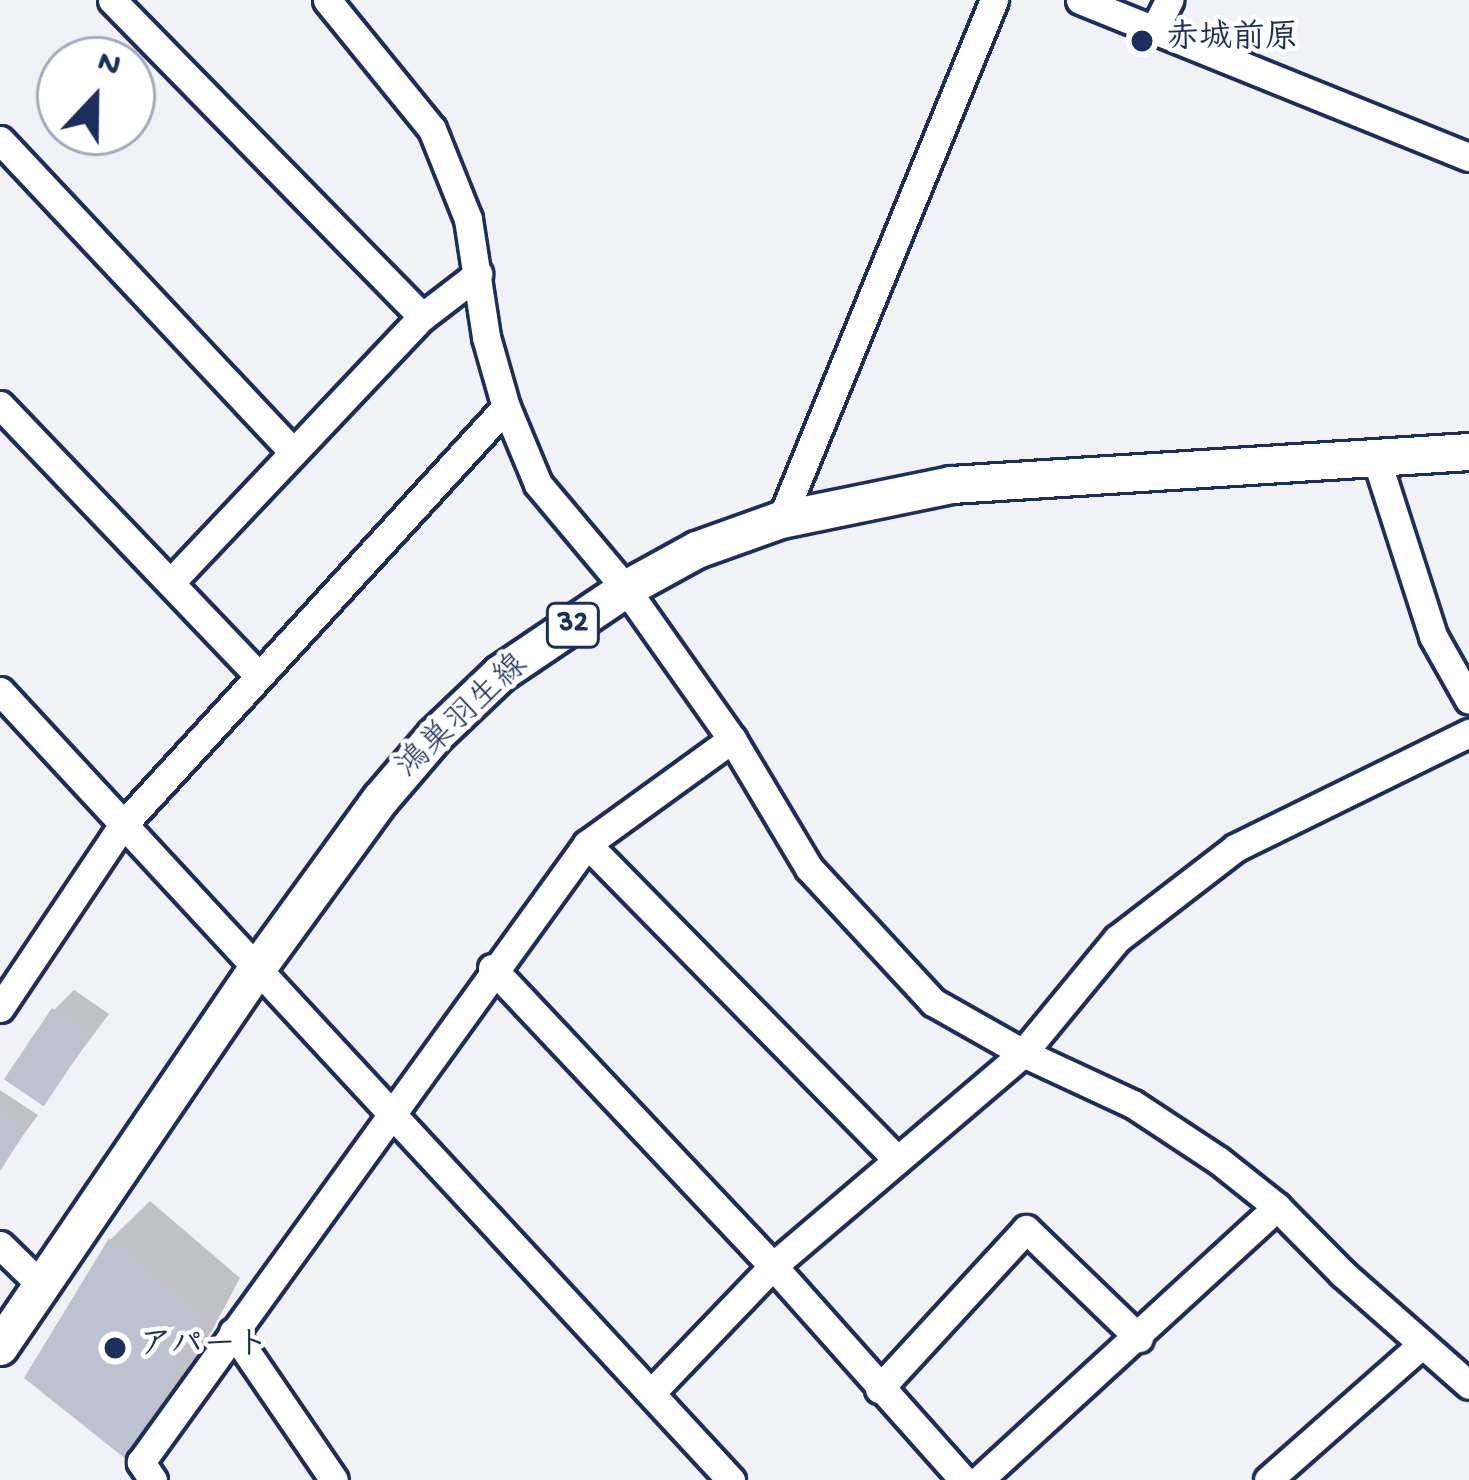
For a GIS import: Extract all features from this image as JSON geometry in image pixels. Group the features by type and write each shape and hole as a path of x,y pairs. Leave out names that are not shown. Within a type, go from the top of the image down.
{"main road":[{"name":"鴻巣羽生線","path":"0,1347 258,968 370,813 435,736 500,674 626,589 698,550 782,520 952,485 1469,452"}],"street":[{"path":"112,0 422,317"},
{"path":"327,0 432,129 468,219 485,338 538,484 626,589 732,740 824,885 933,1001 1023,1053 1133,1104 1277,1208 1469,1385"},
{"path":"782,520 994,0"},
{"path":"1080,0 1469,157"},
{"path":"1154,30 1169,0"},
{"path":"0,140 291,450"},
{"path":"172,581 291,450 422,317 478,274"},
{"path":"0,405 259,676"},
{"path":"4,991 122,826 506,406"},
{"path":"1376,458 1433,636 1469,700"},
{"path":"0,692 731,1480"},
{"path":"651,1393 773,1266 1023,1053 1117,939 1234,848 1469,734"},
{"path":"153,1480 141,1462 492,968 586,844 732,740"},
{"path":"586,844 897,1160"},
{"path":"492,968 773,1266 964,1480"},
{"path":"979,1480 1277,1208"},
{"path":"879,1389 1026,1228 1139,1338"},
{"path":"0,1245 42,1286"},
{"path":"233,1332 334,1480"},
{"path":"1268,1480 1422,1344"}],"building":[{"path":"52,1008 92,1035 44,1106 4,1079"},
{"path":"0,1111 27,1129 0,1171"},
{"name":"アパート","path":"109,1238 204,1318 127,1460 24,1378"}],"place":[{"name":"赤城前原","path":"1142,41"},
{"name":"アパート","path":"115,1348"}]}
